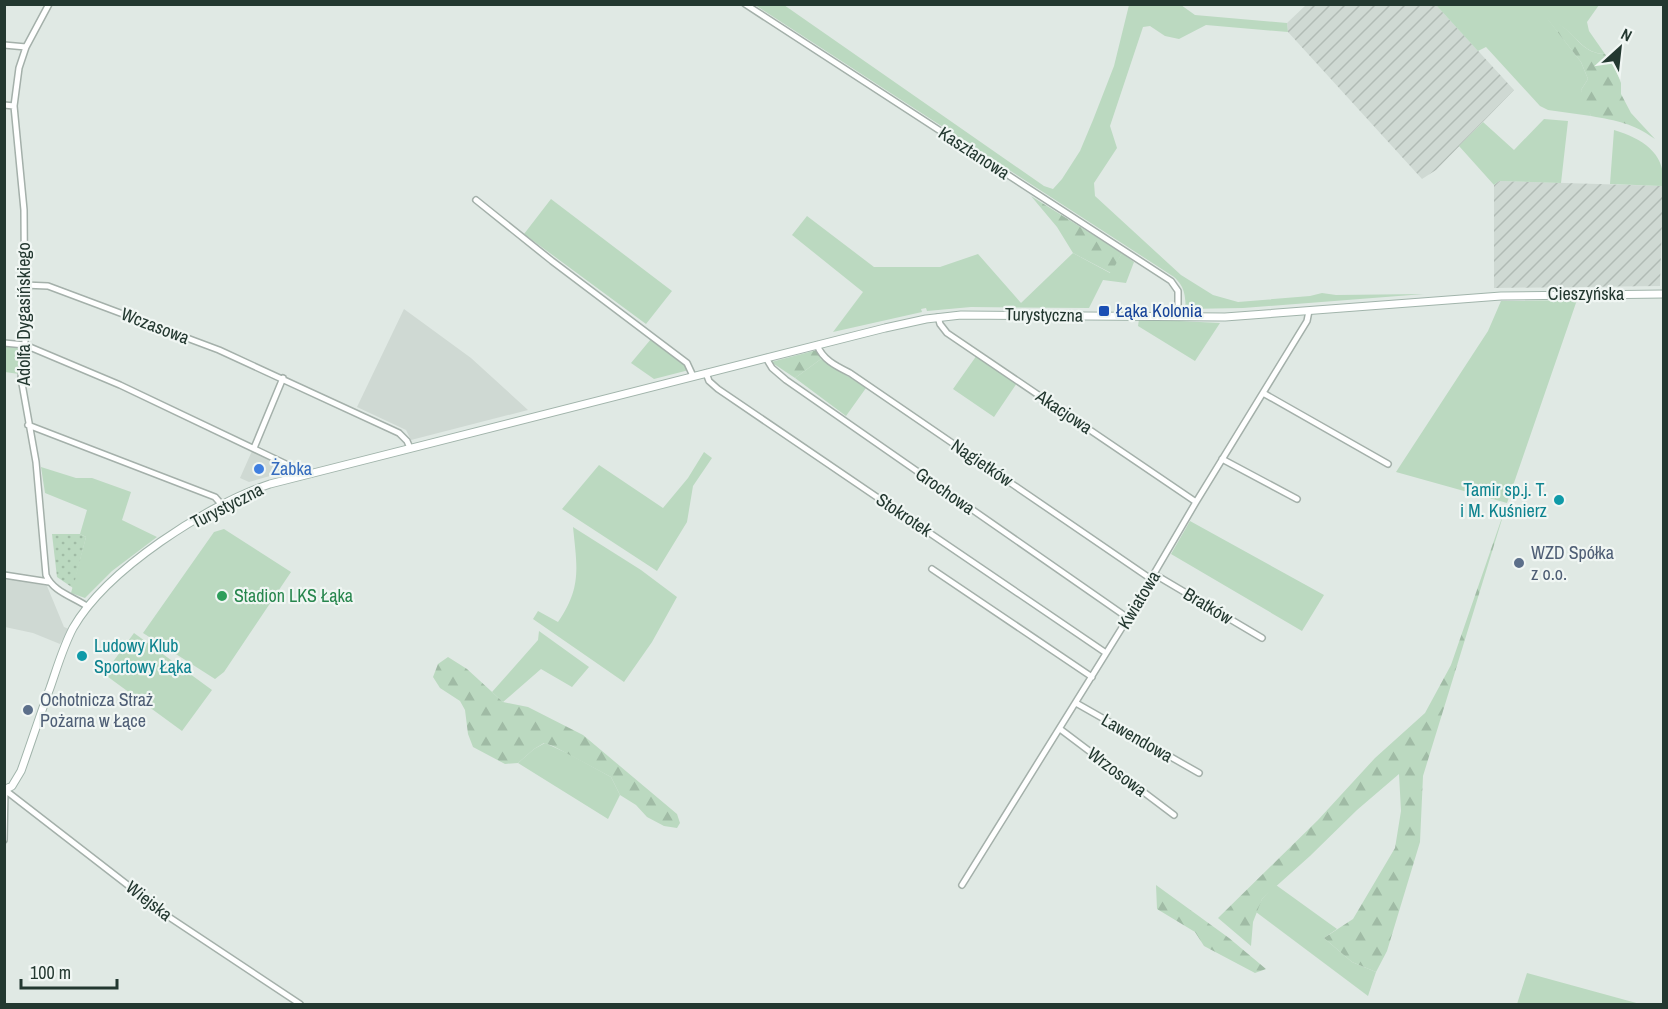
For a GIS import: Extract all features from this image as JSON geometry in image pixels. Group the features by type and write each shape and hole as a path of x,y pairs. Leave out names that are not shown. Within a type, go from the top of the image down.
{"main road":[{"name":"Cieszyńska","path":"1509,295 1664,294"},
{"name":"Turystyczna","path":"5,790 12,786 21,771 62,652 72,630 88,607 120,575 152,549 222,505 260,488 891,326 938,317 985,314 1237,316 1509,295"}],"street":[{"name":"Adolfa Dygasińskiego","path":"49,4 26,47 19,68 14,106 24,210 25,345 21,378 36,462 46,575 49,582"},
{"name":"Kasztanowa","path":"745,4 1172,281 1178,291 1178,316"},
{"path":"4,45 26,47"},
{"path":"4,105 14,106"},
{"path":"476,200 552,261 687,363 693,376"},
{"name":"Wczasowa","path":"24,285 48,286 219,350 399,433 406,439 410,448"},
{"name":"Kwiatowa","path":"962,885 1092,677 1222,459 1308,321 1309,311"},
{"name":"Akacjowa","path":"938,317 945,331 1196,502"},
{"path":"4,343 25,345 120,385 290,466 296,477"},
{"name":"Nagietków","path":"817,345 822,355 828,360 1153,577"},
{"name":"Grochowa","path":"766,358 774,370 798,388 1128,618"},
{"name":"Stokrotek","path":"706,373 709,381 718,389 1106,653"},
{"path":"254,448 283,378"},
{"path":"1263,393 1388,464"},
{"path":"28,425 215,497 222,505"},
{"path":"1222,459 1297,499"},
{"path":"932,569 1092,677"},
{"path":"4,575 49,582 88,607"},
{"name":"Bratków","path":"1153,577 1262,638"},
{"name":"Lawendowa","path":"1076,703 1198,773"},
{"name":"Wrzosowa","path":"1060,729 1174,815"},
{"path":"4,840 5,790"},
{"name":"Wiejska","path":"5,790 169,917 300,1005"}],"shaded area":[{"path":"1306,5 1436,5 1514,90 1436,170 1422,179 1288,32 1287,23"},
{"path":"1499,181 1663,186 1660,286 1494,288 1494,185"},
{"path":"404,309 471,358 528,410 411,440 406,430 357,407"},
{"path":"252,451 291,470 249,482 240,478"},
{"path":"5,578 47,586 64,627 69,629 60,644 33,633 5,627"}],"green space":[{"path":"755,5 784,5 1044,186 1053,189 1080,151 1093,120 1114,66 1129,5 1181,5 1195,15 1287,23 1288,32 1206,25 1179,39 1165,36 1150,26 1143,27 1110,126 1117,148 1094,183 1095,196 1181,275 1213,295 1238,302 1322,293 1336,295 1424,294 1243,308 1186,309 1184,292 1174,277"},
{"path":"1436,5 1599,5 1587,22 1589,31 1605,54 1587,49 1564,28 1547,18 1581,62 1588,79 1581,90 1591,116 1548,110 1540,106 1486,47 1478,51"},
{"path":"1545,16 1562,26 1586,48 1605,54 1615,68 1621,83 1621,94 1631,113 1655,139 1624,123 1591,116 1581,90 1588,79 1581,62"},
{"path":"1544,119 1568,121 1561,183 1499,181 1494,185 1459,146 1483,122 1514,150"},
{"path":"1614,130 1636,139 1652,151 1662,168 1663,192 1662,186 1610,184"},
{"path":"1031,196 1122,253 1111,273 1073,253 1057,227"},
{"path":"551,199 672,291 646,324 524,234"},
{"path":"807,216 874,267 940,267 978,254 1021,303 1073,253 1110,273 1122,253 1134,262 1126,283 1103,280 1089,308 971,307 927,311 926,308 921,309 922,312 833,332 863,292 792,235"},
{"path":"1577,300 1507,503 1396,472 1488,331 1501,301"},
{"path":"1139,319 1220,323 1195,361 1138,326"},
{"path":"651,339 686,365 689,370 654,379 631,363"},
{"path":"4,344 20,348 19,374 5,372"},
{"path":"817,350 821,359 795,378 771,362"},
{"path":"977,355 1017,383 994,417 953,389"},
{"path":"821,359 866,388 846,416 795,378"},
{"path":"704,452 712,458 693,486 687,522 657,571 562,509 599,465 663,508 688,478"},
{"path":"41,467 76,478 92,478 131,492 122,520 157,537 112,571 85,598 71,593 86,537 80,534 87,510 45,493"},
{"path":"1507,503 1423,776 1420,842 1387,951 1376,972 1352,962 1324,938 1353,919 1395,848 1401,811 1399,774 1262,899 1253,922 1251,946 1218,918 1318,820 1375,758 1425,713 1451,665"},
{"path":"1190,521 1324,595 1302,631 1171,554"},
{"path":"573,527 641,570 677,597 652,642 624,682 533,619 538,611 558,622 566,610 576,576"},
{"name":"Stadion LKS Łąka","path":"224,529 291,572 224,672 215,679 143,633 214,532"},
{"path":"52,534 80,534 86,537 73,588 57,577"},
{"path":"539,631 589,667 572,687 541,669 503,702 492,692 538,640"},
{"path":"134,633 212,690 182,731 104,674"},
{"path":"448,657 467,669 503,702 528,707 583,735 677,814 680,823 677,828 664,826 647,817 636,805 620,795 611,777 553,746 544,743 518,763 505,764 473,747 468,734 465,710 460,701 440,688 433,677 438,664"},
{"path":"545,743 611,777 620,795 608,819 518,763"},
{"path":"1156,885 1229,938 1266,969 1255,973 1204,946 1195,932 1157,909"},
{"path":"1276,885 1337,929 1324,938 1352,962 1376,972 1368,996 1256,912 1262,899"},
{"path":"1527,973 1640,1004 1517,1004"}],"place":[{"name":"Łąka Kolonia","path":"1104,311"},
{"name":"Żabka","path":"259,469"},
{"name":"Tamir sp.j. T. i M. Kuśnierz","path":"1559,500"},
{"name":"WZD Spółka z o.o.","path":"1519,563"},
{"name":"Stadion LKS Łąka","path":"222,596"},
{"name":"Ludowy Klub Sportowy Łąka","path":"82,656"},
{"name":"Ochotnicza Straż Pożarna w Łące","path":"28,710"}]}
